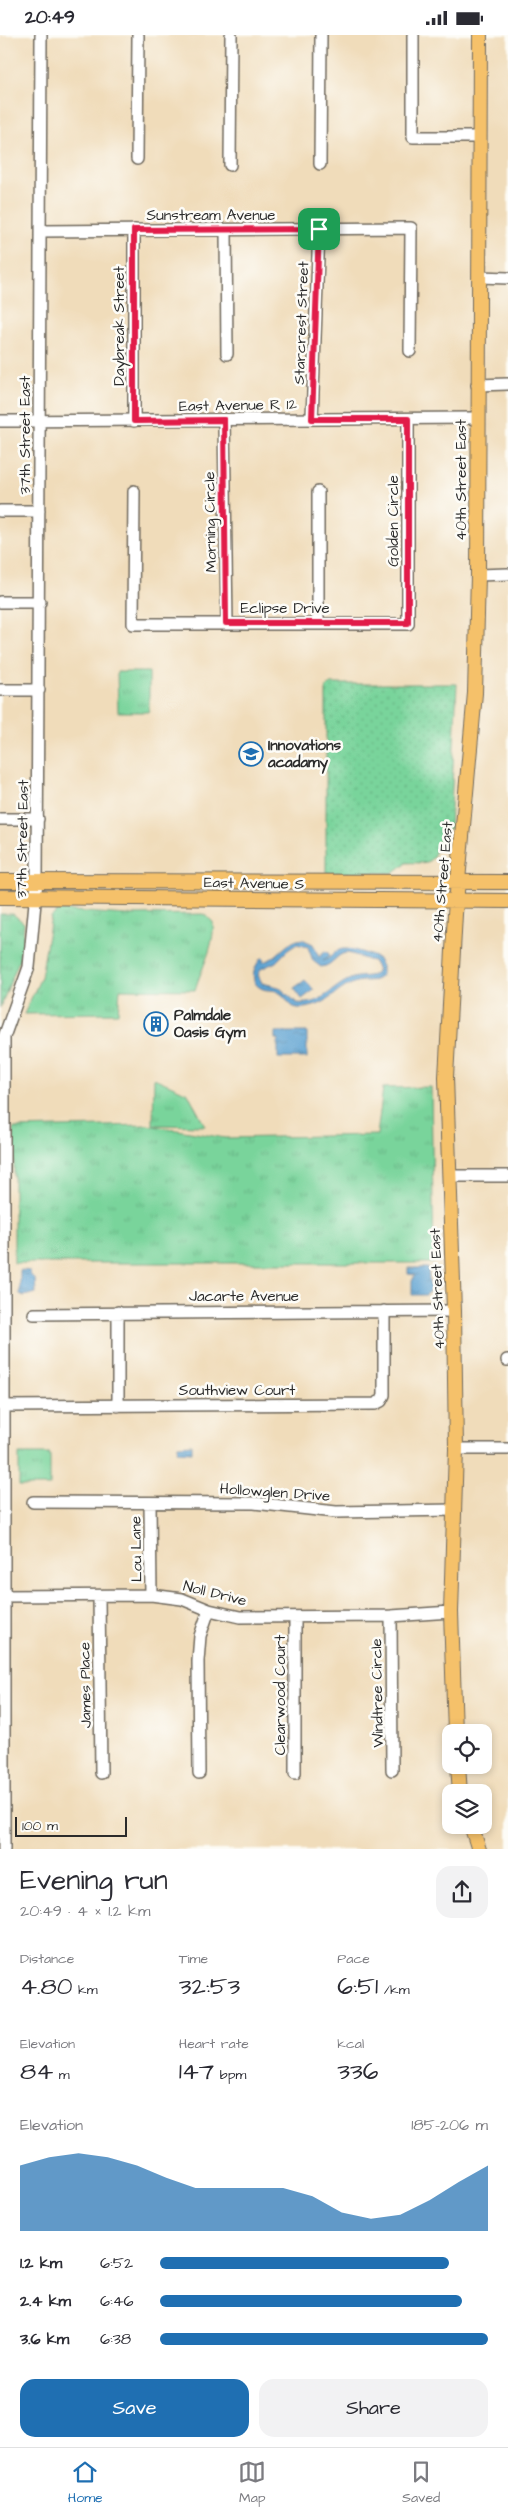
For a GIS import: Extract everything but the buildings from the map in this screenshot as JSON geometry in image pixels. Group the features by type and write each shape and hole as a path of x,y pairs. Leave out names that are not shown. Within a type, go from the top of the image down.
{"main road":[{"name":"40th Street East","path":"455,1724 451,1612 456,1449 447,1049 457,901 475,693 478,575 477,385 480,35"},
{"name":"East Avenue S","path":"0,881 508,882"},
{"name":"East Avenue S","path":"0,897 508,901"},
{"path":"466,1834 469,1849"},
{"path":"474,1834 479,1849"}],"street":[{"name":"37th Street East","path":"4,1849 1,1544 2,1037 30,967 38,881 42,35"},
{"path":"137,159 138,35"},
{"path":"230,165 231,35"},
{"path":"320,164 321,35"},
{"path":"413,35 413,137 479,137"},
{"name":"Sunstream Avenue","path":"41,231 411,228 410,351"},
{"name":"Starcrest Street","path":"312,419 319,229"},
{"name":"Daybreak Street","path":"134,230 134,421"},
{"path":"226,230 227,354"},
{"path":"479,277 508,277"},
{"path":"477,385 508,384"},
{"name":"Golden Circle","path":"408,419 408,623"},
{"name":"East Avenue R 12","path":"0,421 477,419"},
{"name":"Morning Circle","path":"224,420 226,623"},
{"name":"Eclipse Drive","path":"134,491 133,624 408,623"},
{"path":"318,492 318,623"},
{"path":"0,511 39,511"},
{"path":"478,575 508,574"},
{"path":"0,602 40,602"},
{"path":"0,691 39,690"},
{"path":"0,819 38,819"},
{"path":"449,1177 508,1176"},
{"name":"Southview Court","path":"2,1406 375,1404 381,1401 384,1395 384,1311"},
{"name":"Jacarte Avenue","path":"34,1314 454,1311"},
{"path":"118,1312 118,1406"},
{"path":"456,1449 508,1449"},
{"name":"Hollowglen Drive","path":"33,1502 254,1503 336,1512 455,1510"},
{"name":"Lou Lane","path":"150,1503 151,1595"},
{"name":"James Place","path":"99,1595 101,1773"},
{"name":"Noll Drive","path":"3,1596 151,1595 182,1599 209,1610 240,1617 391,1616 451,1612"},
{"path":"199,1773 198,1661 200,1636 209,1610"},
{"name":"Windtree Circle","path":"391,1616 392,1770"},
{"name":"Clearwood Court","path":"295,1617 295,1773"}],"green space":[{"path":"117,672 149,672 149,712 118,712"},
{"path":"330,684 457,684 450,828 444,832 430,860 424,863 406,863 393,873 326,873 326,688"},
{"path":"59,910 126,915 204,914 213,922 212,940 195,990 120,989 118,1013 24,1014 41,977 51,917"},
{"path":"0,914 13,914 24,923 22,953 0,1008"},
{"path":"154,1078 188,1093 205,1126 153,1125"},
{"path":"431,1087 434,1263 14,1263 14,1128 148,1125 225,1138 377,1135 383,1088"},
{"path":"19,1454 50,1454 50,1486 19,1486"}],"water":[{"path":"302,939 313,944 319,957 326,951 330,955 323,961 343,949 377,958 382,966 382,974 374,980 351,984 317,1005 302,1008 293,1007 278,992 265,990 258,986 255,983 253,974 262,957 264,959 262,962 268,961 296,940","holes":["297,944 308,947 313,961 321,967 329,965 340,955 346,953 373,961 378,970 373,975 356,977 345,981 320,999 306,1003 297,1003 279,987 262,983 258,975 261,969 276,962"]},
{"path":"305,980 314,990 302,999 294,988"},
{"path":"275,1032 307,1032 307,1058 278,1058 278,1039 275,1039"},
{"path":"408,1268 428,1268 430,1290 426,1295 412,1295 412,1281 415,1275 408,1274"},
{"path":"20,1270 30,1271 31,1276 35,1279 36,1293 24,1296 20,1294"},
{"path":"192,1444 192,1452 177,1451 178,1445"}],"place":[{"name":"Innovations acadamy","path":"251,754"},
{"name":"Palmdale Oasis Gym","path":"156,1024"}],"route":[{"path":"319,229 312,419 408,419 408,623 226,623 224,420 134,421 134,230 319,229"}]}
